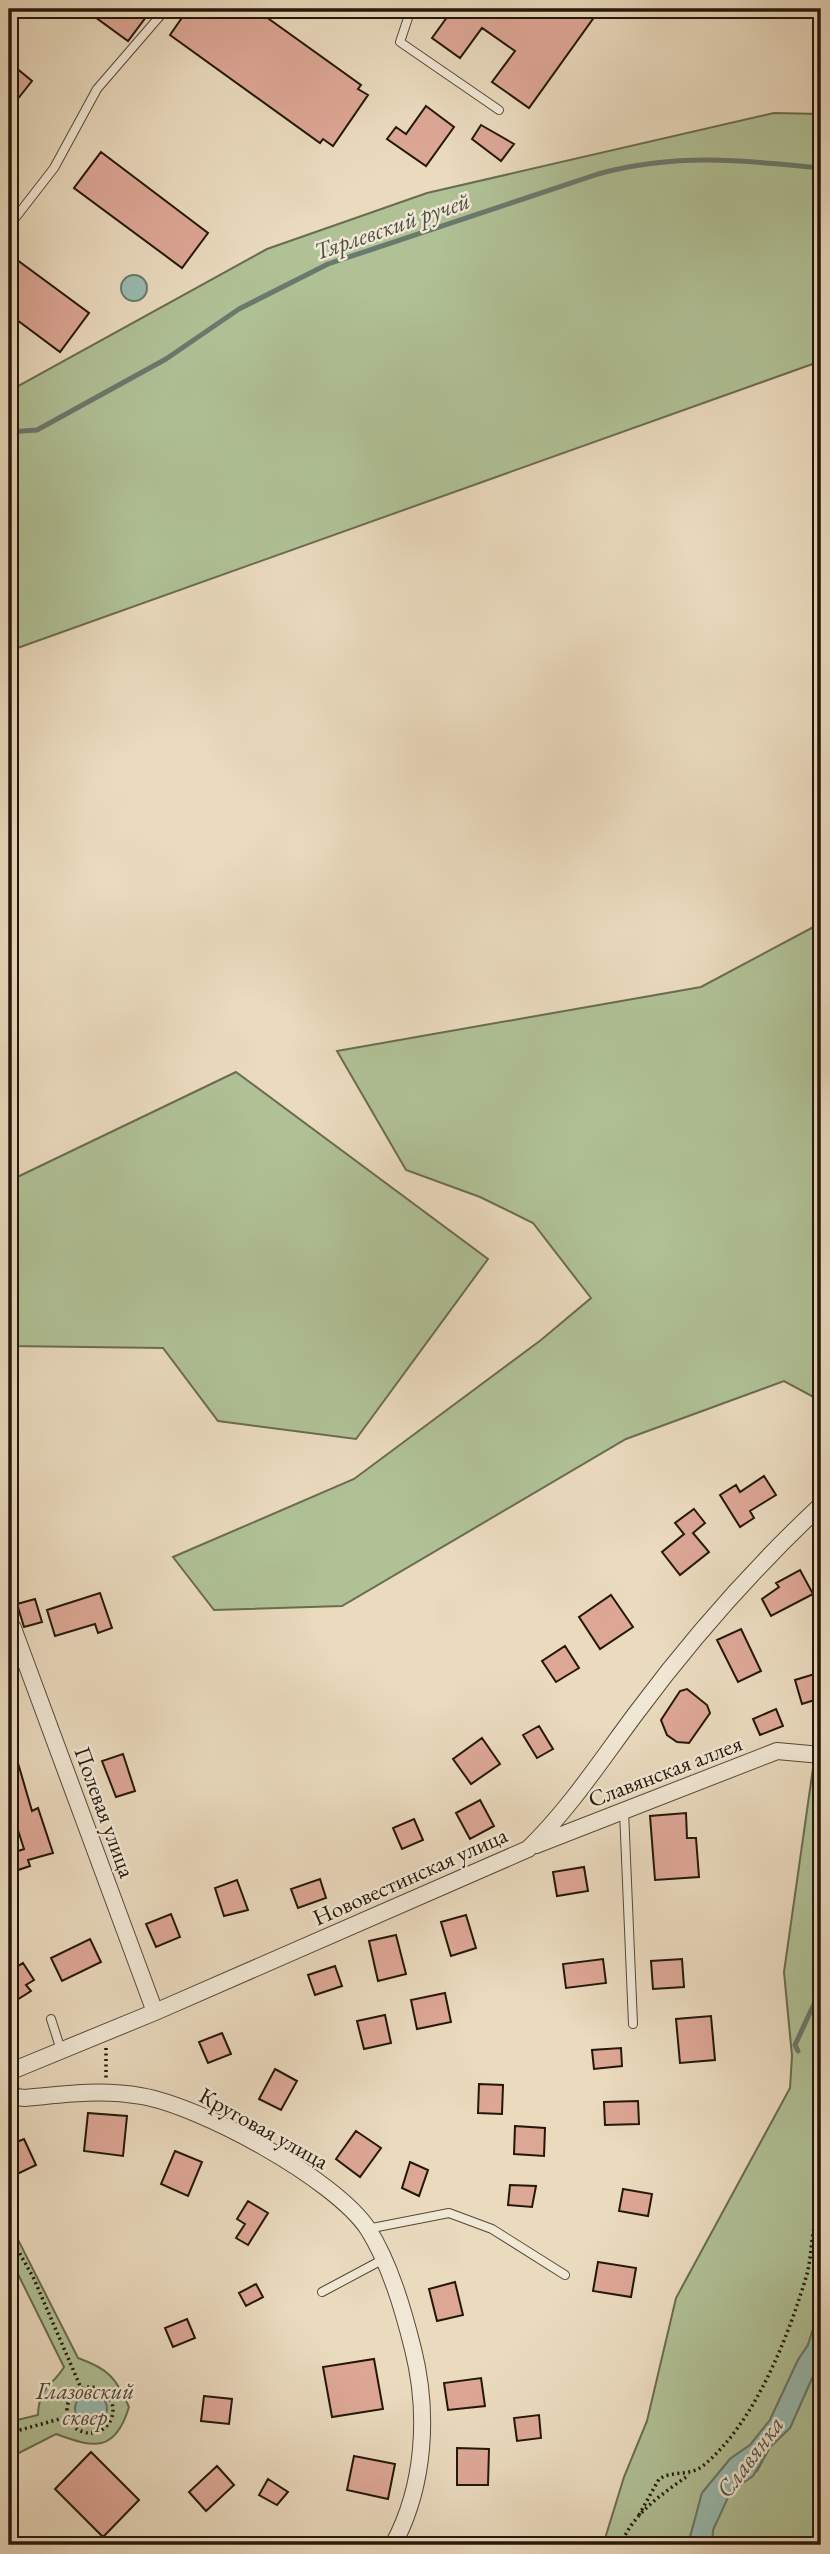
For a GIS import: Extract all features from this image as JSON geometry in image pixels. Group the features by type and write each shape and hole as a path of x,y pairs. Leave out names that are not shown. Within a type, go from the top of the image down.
{"street":[{"name":"Нововестинская улица","path":"9,2072 155,2012 528,1849 562,1815 638,1710 716,1614 821,1505"},
{"name":"Полевая улица","path":"13,1628 155,2012"},
{"name":"Славянская аллея","path":"528,1849 777,1751 821,1755"},
{"name":"Круговая улица","path":"11,2095 107,2092 144,2096 186,2109 228,2129 317,2182 368,2229 398,2297 420,2378 420,2464 408,2509 393,2545"}],"lane":[{"path":"9,226 54,168 97,89 166,9"},
{"path":"411,9 400,42 499,110"},
{"path":"624,1811 633,2024"},
{"path":"51,2020 61,2050"},
{"path":"368,2229 449,2213 492,2229 524,2246 565,2276"},
{"path":"322,2292 382,2260"}],"path":[{"path":"106,2031 107,2092"},
{"path":"621,2545 630,2525 639,2515 727,2443 754,2406 806,2277 811,2255 812,2230 821,2206"},
{"path":"9,2234 34,2279 81,2388"},
{"path":"81,2388 97,2388 106,2393 113,2406 112,2419 98,2433 78,2430 67,2417 69,2399 81,2388"},
{"path":"9,2433 67,2417"},
{"path":"639,2515 662,2477 693,2472"}],"green space":[{"path":"774,113 821,114 821,361 9,651 9,391 267,249 427,193"},
{"path":"821,923 821,1401 784,1381 626,1439 342,1606 214,1610 173,1557 354,1479 541,1340 591,1298 533,1223 480,1197 406,1170 337,1051 701,987"},
{"path":"236,1072 488,1259 356,1439 218,1421 163,1348 9,1346 9,1181"},
{"path":"813,1768 821,1769 821,2304 808,2345 798,2360 770,2420 750,2445 730,2459 702,2493 688,2545 603,2545 624,2477 647,2421 676,2298 790,2088 792,2056 784,1972"},
{"name":"Глазовский сквер","path":"9,2222 78,2358 97,2366 110,2376 129,2407 117,2433 102,2443 81,2442 56,2434 9,2458 9,2422 38,2415 44,2392 64,2367 9,2256"},
{"path":"821,2358 821,2545 712,2545 713,2530 728,2495 757,2471 770,2447 790,2428"}],"water":[{"path":"134,275 143,279 147,288 143,297 134,301 125,297 121,288 125,279"},
{"name":"Славянка","path":"821,2304 821,2358 790,2428 770,2447 753,2476 731,2491 713,2530 712,2545 688,2545 702,2493 730,2459 750,2445 770,2420 798,2360 808,2345"},
{"path":"91,2393 103,2397 107,2409 103,2421 91,2425 79,2421 75,2409 79,2397"}],"building":[{"path":"84,9 152,9 128,41"},
{"path":"188,9 255,9 361,85 358,89 368,95 333,146 323,139 320,143 170,35"},
{"path":"453,9 600,9 529,108 492,82 515,51 482,28 460,58 432,38"},
{"path":"9,62 32,81 9,110"},
{"path":"426,106 454,127 426,166 387,139 396,127 406,134"},
{"path":"481,125 514,144 501,161 472,139"},
{"path":"101,152 208,233 182,268 74,188"},
{"path":"9,254 89,313 60,352 9,314"},
{"path":"764,1476 776,1495 750,1511 754,1518 740,1527 720,1495 736,1485 740,1492"},
{"path":"694,1509 705,1523 693,1533 709,1552 680,1575 662,1552 684,1534 675,1523"},
{"path":"800,1570 813,1594 771,1616 762,1599 779,1587 776,1583"},
{"path":"100,1593 112,1628 98,1633 95,1624 55,1636 47,1610"},
{"path":"611,1595 633,1627 600,1649 579,1617"},
{"path":"35,1599 42,1622 24,1627 17,1604"},
{"path":"741,1629 761,1671 738,1682 717,1640"},
{"path":"565,1646 579,1668 556,1682 542,1661"},
{"path":"821,1672 821,1698 802,1704 795,1680"},
{"path":"687,1689 707,1705 710,1713 689,1743 677,1742 667,1735 661,1720 680,1691"},
{"path":"776,1709 783,1726 760,1735 753,1719"},
{"path":"539,1726 553,1749 537,1758 523,1735"},
{"path":"482,1738 500,1764 471,1784 453,1759"},
{"path":"13,1746 32,1811 38,1808 53,1853 28,1860 30,1866 9,1873 9,1854 24,1849 9,1802 9,1747"},
{"path":"123,1754 135,1791 116,1797 102,1761"},
{"path":"480,1800 494,1826 470,1839 456,1813"},
{"path":"686,1813 687,1838 696,1838 699,1877 655,1880 650,1816"},
{"path":"414,1819 423,1840 402,1849 393,1828"},
{"path":"584,1867 588,1891 557,1896 553,1872"},
{"path":"320,1879 326,1898 298,1908 291,1889"},
{"path":"237,1880 248,1910 224,1916 215,1888"},
{"path":"171,1914 180,1937 156,1947 146,1924"},
{"path":"466,1915 476,1948 451,1956 441,1922"},
{"path":"396,1935 406,1974 378,1981 369,1941"},
{"path":"90,1939 101,1962 62,1981 51,1958"},
{"path":"603,1959 606,1983 566,1988 563,1964"},
{"path":"682,1959 684,1987 653,1989 651,1961"},
{"path":"23,1963 34,1980 26,1985 31,1991 9,2005 9,1972"},
{"path":"335,1966 342,1986 315,1995 308,1975"},
{"path":"445,1993 451,2022 417,2029 411,2000"},
{"path":"385,2015 391,2043 364,2049 357,2021"},
{"path":"711,2016 715,2060 680,2063 676,2019"},
{"path":"222,2033 231,2054 208,2063 199,2042"},
{"path":"621,2048 622,2066 594,2069 592,2050"},
{"path":"275,2069 297,2081 281,2110 259,2099"},
{"path":"479,2084 503,2085 502,2114 478,2113"},
{"path":"638,2101 639,2124 605,2125 604,2102"},
{"path":"88,2113 127,2116 123,2156 84,2151"},
{"path":"515,2126 545,2128 544,2156 514,2154"},
{"path":"356,2131 381,2148 360,2177 336,2159"},
{"path":"24,2139 36,2165 9,2178 9,2145"},
{"path":"175,2151 202,2162 188,2196 161,2184"},
{"path":"410,2162 428,2170 419,2196 402,2188"},
{"path":"510,2185 536,2186 532,2207 508,2205"},
{"path":"623,2189 652,2194 648,2216 619,2211"},
{"path":"248,2201 268,2213 248,2245 236,2238 245,2224 237,2219"},
{"path":"598,2262 636,2268 631,2297 593,2291"},
{"path":"455,2282 463,2315 437,2321 429,2289"},
{"path":"256,2284 263,2297 246,2306 239,2293"},
{"path":"187,2319 195,2338 173,2347 165,2328"},
{"path":"374,2359 383,2409 332,2417 323,2367"},
{"path":"481,2378 485,2406 448,2410 444,2383"},
{"path":"204,2396 232,2399 229,2424 201,2421"},
{"path":"539,2415 541,2438 517,2441 514,2418"},
{"path":"457,2448 489,2449 488,2485 457,2485"},
{"path":"91,2452 139,2500 103,2537 55,2489"},
{"path":"354,2456 395,2464 388,2499 347,2490"},
{"path":"217,2466 234,2485 206,2511 189,2492"},
{"path":"268,2479 288,2492 277,2505 259,2495"}],"waterway":[{"name":"Тярлевский ручей","path":"9,432 37,430 166,359 239,309 328,264 598,174 654,163 709,160 821,168"},
{"path":"798,2051 795,2045 814,2004 821,2003"}]}
